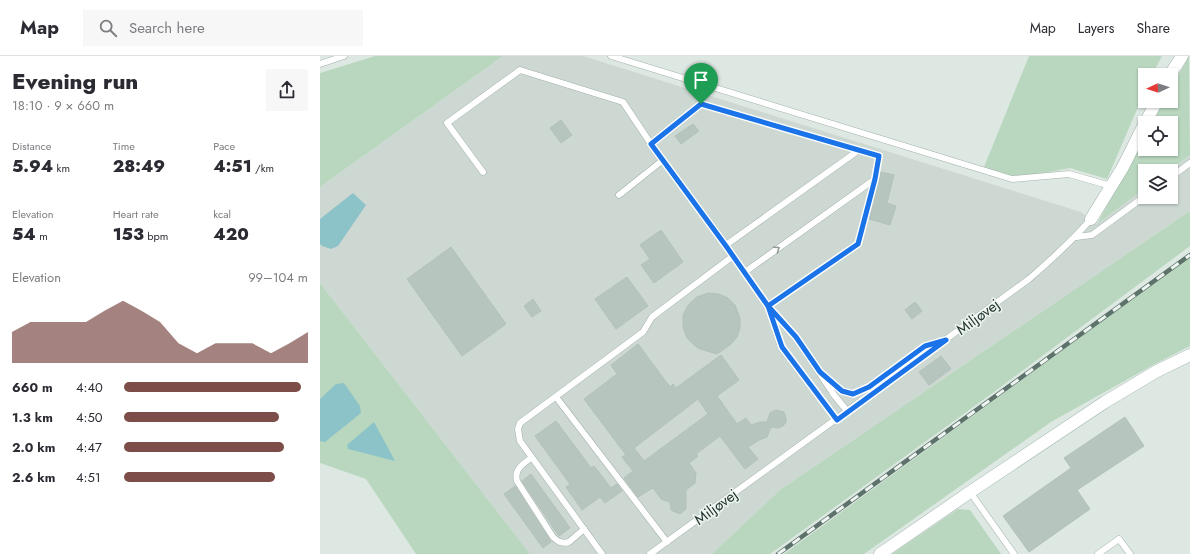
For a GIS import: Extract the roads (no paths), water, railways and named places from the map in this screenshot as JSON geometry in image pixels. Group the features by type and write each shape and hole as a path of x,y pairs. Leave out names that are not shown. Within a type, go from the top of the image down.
{"street":[{"path":"1174,68 1182,56"},
{"name":"Miljøvej","path":"1091,218 1111,186 1138,136"},
{"path":"880,554 1105,402 1157,371 1190,356"}],"lane":[{"path":"320,64 344,56"},
{"path":"611,56 1012,179 1068,174 1111,186"},
{"path":"483,172 447,123 520,70 623,102 651,144 745,272 768,306 796,337 834,395 848,412"},
{"path":"651,144 701,104 879,156 875,179 858,244 768,306"},
{"path":"726,246 859,150"},
{"path":"619,195 663,160"},
{"path":"1178,172 1190,163"},
{"path":"745,272 875,179"},
{"path":"1076,237 1092,235 1138,201"},
{"name":"Miljøvej","path":"650,554 837,420 1029,279 1076,237 1091,218"},
{"path":"602,554 520,441 518,429 520,422 643,332 652,317 733,256"},
{"path":"768,306 782,347 837,420"},
{"path":"820,372 842,391 853,394 869,387 925,346 946,340"},
{"path":"556,397 668,542"},
{"path":"531,458 518,469 516,475 517,481 553,537 562,544 569,542 584,529"},
{"path":"970,492 1014,554"},
{"path":"1098,554 1119,539 1130,554"}],"water":[{"path":"353,193 366,205 338,246 331,249 322,246 320,244 320,219"},
{"path":"344,383 360,406 361,413 325,442 320,441 320,399 336,384"},
{"path":"374,422 395,461 348,449 347,445"}],"railway":[{"path":"778,554 1190,255"}]}
